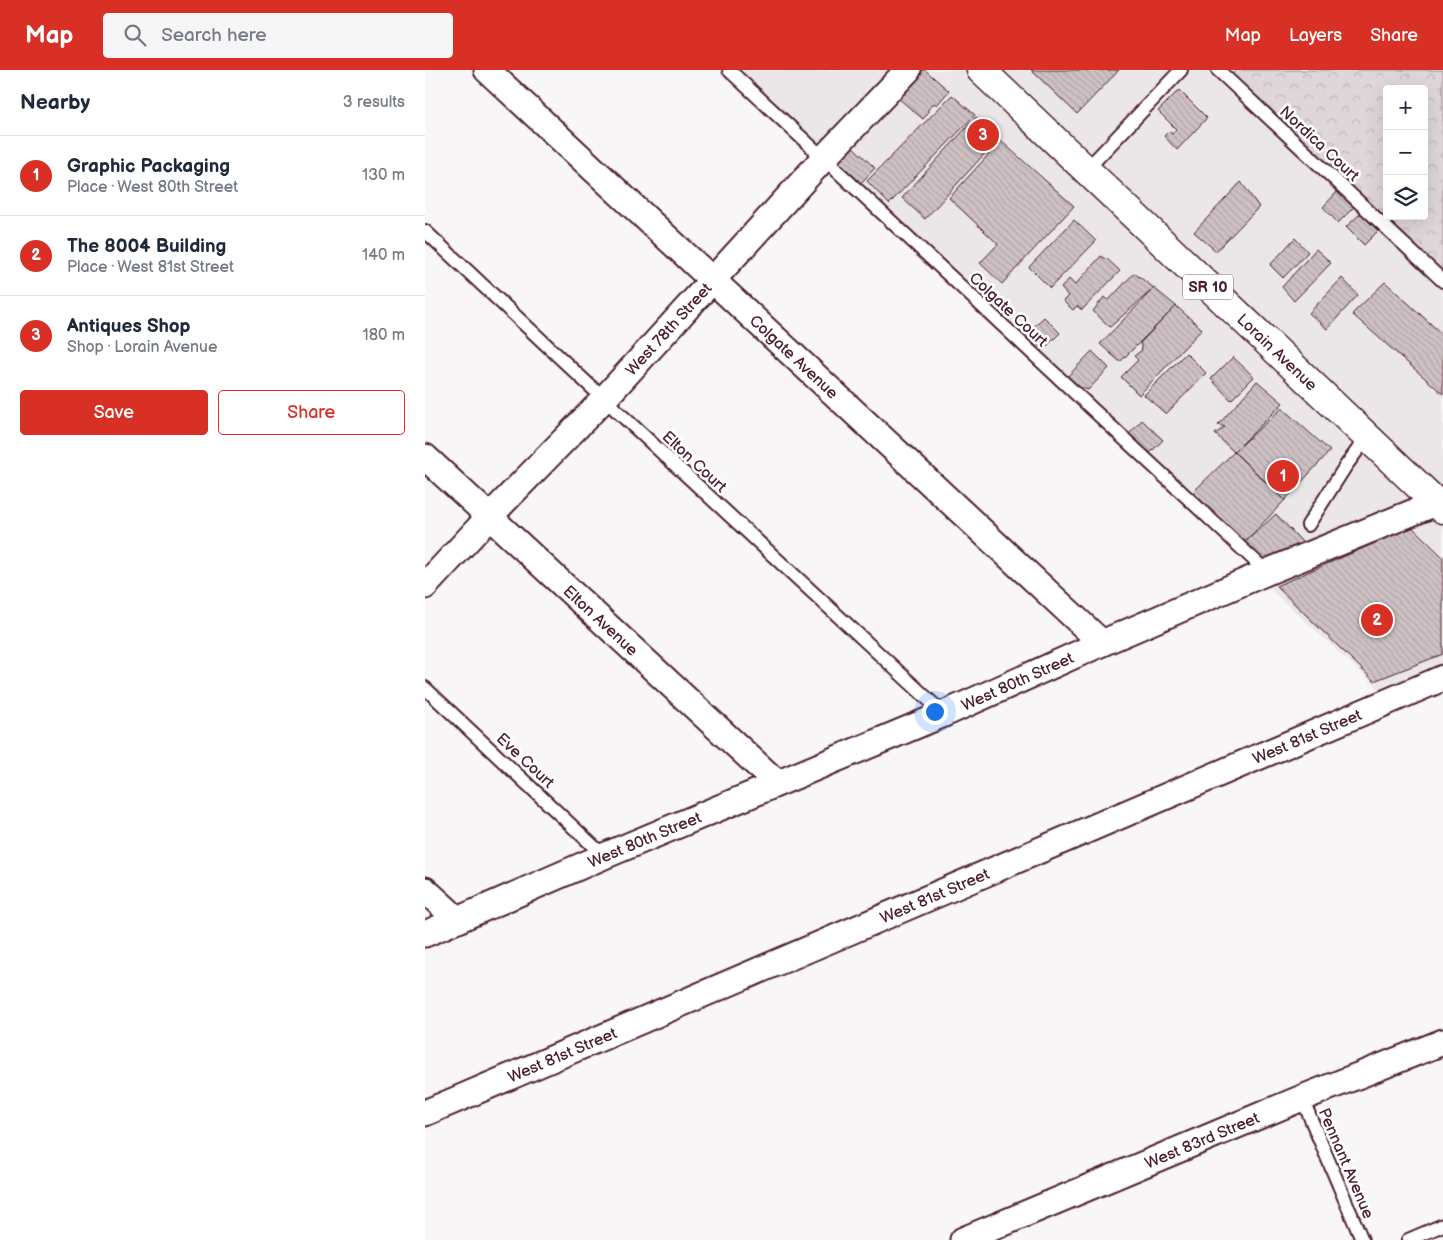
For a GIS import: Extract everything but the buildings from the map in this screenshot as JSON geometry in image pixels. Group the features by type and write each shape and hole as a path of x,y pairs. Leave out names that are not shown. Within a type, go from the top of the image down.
{"main road":[{"name":"Lorain Avenue","path":"981,70 1367,437 1441,504"}],"street":[{"name":"Colgate Avenue","path":"487,70 1102,643"},
{"name":"West 78th Street","path":"425,586 604,399 823,159 908,70"},
{"name":"Elton Avenue","path":"425,457 777,783"},
{"name":"West 80th Street","path":"425,934 777,783 944,714 1267,572 1441,504"},
{"name":"West 81st Street","path":"425,1113 1443,678"},
{"path":"425,890 458,920"},
{"name":"West 83rd Street","path":"963,1240 1302,1098 1443,1042"}],"lane":[{"name":"Colgate Court","path":"729,70 1267,572"},
{"path":"1085,170 1181,70"},
{"name":"Nordica Court","path":"1218,70 1443,281"},
{"name":"Elton Court","path":"425,231 944,714"},
{"path":"1308,525 1345,467 1367,437"},
{"name":"Eve Court","path":"425,688 605,856"},
{"name":"Pennant Avenue","path":"1302,1098 1363,1240"},
{"path":"1408,1240 1443,1225"}],"shaded area":[{"path":"729,70 1218,70 1443,281 1443,689 1391,700 1257,577 1266,573"}],"green space":[{"path":"1236,70 1443,70 1443,281 1227,79"}],"place":[{"name":"Antiques Shop","path":"983,135"},
{"name":"Graphic Packaging","path":"1283,476"},
{"name":"The 8004 Building","path":"1377,620"}]}
